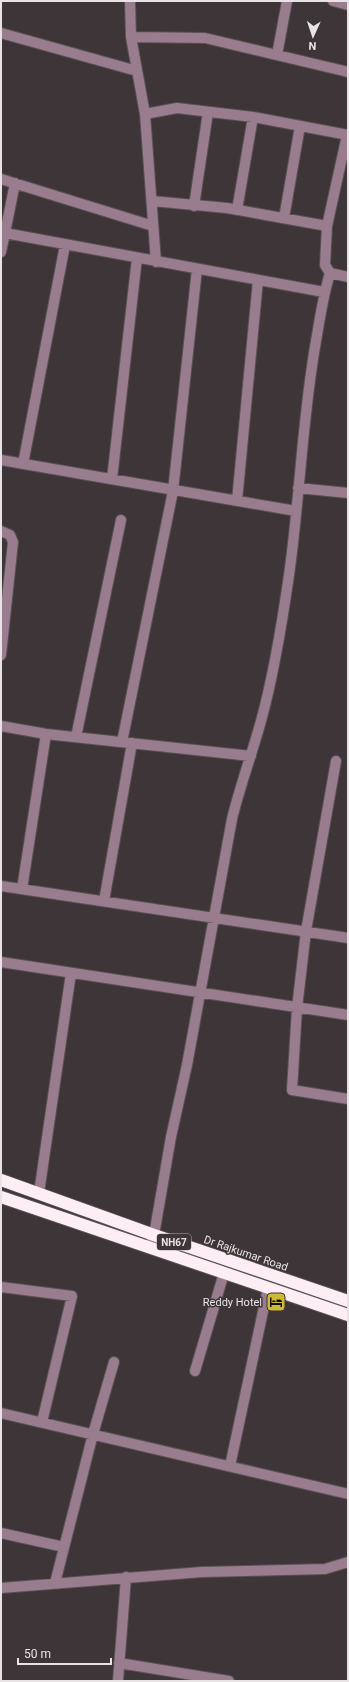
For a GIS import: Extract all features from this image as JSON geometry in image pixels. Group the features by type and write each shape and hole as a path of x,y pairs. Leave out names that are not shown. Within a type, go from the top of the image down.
{"highway":[{"name":"Dr Rajkumar Road","path":"1,1180 154,1235 348,1300"},
{"name":"NH67","path":"1,1197 348,1315"}],"street":[{"path":"130,1 131,37 145,114 156,262"},
{"path":"277,55 287,1"},
{"path":"333,1 348,5"},
{"path":"1,33 137,71"},
{"path":"131,37 205,38 348,72"},
{"path":"145,114 177,108 253,118 348,135 327,226 325,265 330,273 348,277"},
{"path":"194,206 208,112"},
{"path":"238,210 253,118"},
{"path":"284,218 300,126"},
{"path":"1,179 153,226"},
{"path":"1,252 3,233 15,183"},
{"path":"152,201 238,210 327,226"},
{"path":"3,233 324,292"},
{"path":"23,464 65,245"},
{"path":"112,479 137,258"},
{"path":"104,902 126,742 174,491 197,269"},
{"path":"149,1247 154,1235 171,1137 187,1065 232,819 240,783 251,756 262,719 278,641 289,575 309,381 324,292 330,273"},
{"path":"237,501 258,280"},
{"path":"1,460 296,511"},
{"path":"298,488 348,492"},
{"path":"76,737 122,520"},
{"path":"1,530 10,535 13,542 4,594 1,655"},
{"path":"1,726 46,734 251,756"},
{"path":"22,889 46,734"},
{"path":"336,761 306,932 297,1008 292,1090 348,1099"},
{"path":"1,886 348,938"},
{"path":"1,962 348,1015"},
{"path":"38,1193 71,973"},
{"path":"194,1371 224,1274"},
{"path":"1,1287 72,1296 42,1422"},
{"path":"230,1466 268,1288"},
{"path":"55,1583 93,1434 114,1362"},
{"path":"1,1413 348,1494"},
{"path":"1,1533 64,1547"},
{"path":"1,1588 202,1572 325,1569 348,1562"},
{"path":"118,1681 126,1577"},
{"path":"119,1663 230,1681"}],"place":[{"name":"Reddy Hotel","path":"276,1302"}]}
